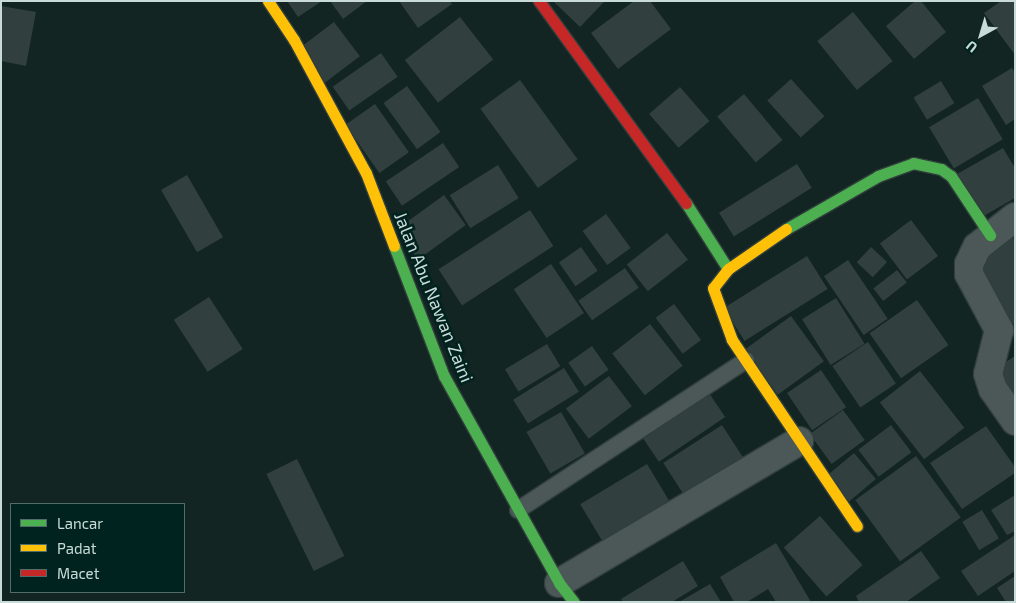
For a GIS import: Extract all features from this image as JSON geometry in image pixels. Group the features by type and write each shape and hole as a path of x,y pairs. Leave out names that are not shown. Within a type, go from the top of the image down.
{"street":[{"name":"Jalan Abu Nawan Zaini","path":"268,1 294,40 366,173 444,376 566,593"},
{"path":"539,1 615,109 667,173 728,268"},
{"path":"857,526 732,340 713,288 728,268 759,245 878,176 913,163 941,169 951,176 990,235"},
{"path":"1015,217 977,247 969,264 968,274 999,330 988,374 993,389 1015,421"},
{"path":"566,593 799,441"}],"lane":[{"path":"518,510 746,360"}],"building":[{"path":"287,1 322,1 298,17"},
{"path":"330,1 367,1 343,19"},
{"path":"399,1 450,1 452,4 418,28"},
{"path":"553,1 605,1 580,27"},
{"path":"634,1 650,1 671,29 618,69 591,33"},
{"path":"915,1 921,1 946,32 914,59 886,26"},
{"path":"1001,1 1015,1 1015,55 984,13"},
{"path":"1,6 36,12 26,66 1,61"},
{"path":"853,12 893,61 857,90 817,41"},
{"path":"460,17 493,60 438,103 405,60"},
{"path":"334,22 360,56 325,83 299,48"},
{"path":"381,53 398,77 349,111 333,87"},
{"path":"1012,68 1015,72 1015,119 1006,125 982,86"},
{"path":"791,79 824,116 801,138 767,100"},
{"path":"520,80 578,159 538,188 480,109"},
{"path":"941,81 954,103 927,120 914,97"},
{"path":"407,86 441,132 417,149 384,103"},
{"path":"680,87 710,121 679,148 649,114"},
{"path":"744,94 783,140 756,162 717,116"},
{"path":"978,98 1003,139 954,169 929,127"},
{"path":"375,104 409,152 379,173 346,125"},
{"path":"443,143 459,167 402,206 386,182"},
{"path":"1003,148 1015,168 1015,198 982,217 957,174"},
{"path":"797,164 812,188 734,236 719,213"},
{"path":"498,165 519,198 470,228 450,195"},
{"path":"187,175 223,237 197,252 161,190"},
{"path":"444,195 466,225 418,260 396,230"},
{"path":"530,210 553,246 462,305 439,269"},
{"path":"606,214 631,248 607,265 583,231"},
{"path":"911,220 938,256 907,279 880,243"},
{"path":"667,233 688,260 648,291 627,264"},
{"path":"1012,236 1015,241 1015,326 971,263"},
{"path":"581,247 598,271 576,286 559,262"},
{"path":"871,247 887,262 873,277 857,262"},
{"path":"807,256 828,289 745,341 724,308"},
{"path":"848,260 888,319 864,335 824,276"},
{"path":"551,264 584,313 547,338 514,289"},
{"path":"625,268 639,288 592,320 578,301"},
{"path":"897,270 907,283 883,301 873,288"},
{"path":"209,297 243,349 208,372 174,320"},
{"path":"836,298 865,344 831,365 802,319"},
{"path":"917,300 949,345 901,378 869,333"},
{"path":"674,304 701,340 683,354 656,318"},
{"path":"791,316 824,361 778,395 745,350"},
{"path":"650,324 683,366 645,395 612,354"},
{"path":"868,342 896,383 860,407 832,366"},
{"path":"547,344 560,366 518,392 505,369"},
{"path":"592,346 609,370 585,386 568,363"},
{"path":"1015,356 1015,411 990,372"},
{"path":"564,368 579,392 528,424 513,400"},
{"path":"821,370 846,407 812,430 787,393"},
{"path":"920,371 964,428 924,459 880,402"},
{"path":"609,376 632,406 589,439 566,408"},
{"path":"709,393 725,417 659,462 643,438"},
{"path":"843,410 865,440 832,464 810,434"},
{"path":"561,412 585,454 550,474 526,432"},
{"path":"722,425 746,462 687,500 663,463"},
{"path":"891,425 911,452 879,477 858,450"},
{"path":"986,426 1015,467 1015,473 962,509 930,463"},
{"path":"854,453 876,479 849,502 827,475"},
{"path":"916,456 961,517 900,562 855,500"},
{"path":"297,459 344,556 314,571 266,474"},
{"path":"647,464 673,507 606,547 580,504"},
{"path":"1015,495 1015,531 1007,535 991,510"},
{"path":"982,510 999,538 979,550 962,522"},
{"path":"820,516 863,565 826,597 784,547"},
{"path":"1015,535 1015,571 978,596 961,571"},
{"path":"776,543 811,602 776,602 768,589 747,602 734,602 720,577"},
{"path":"921,551 940,578 906,602 859,602 856,596"},
{"path":"683,561 698,586 672,602 623,602 621,599"},
{"path":"1015,576 1015,602 1006,602 997,588"},
{"path":"710,584 721,602 679,602"}],"traffic: fast":[{"path":"786,229 878,176 913,163 941,169 951,176 990,235"},
{"path":"686,203 728,269"},
{"path":"394,246 444,376 559,583 574,602"}],"traffic: slow":[{"path":"268,1 294,40 366,173 394,246"},
{"path":"786,229 728,269 713,288 732,340 857,526"}],"traffic: jam":[{"path":"539,1 686,203"}]}
